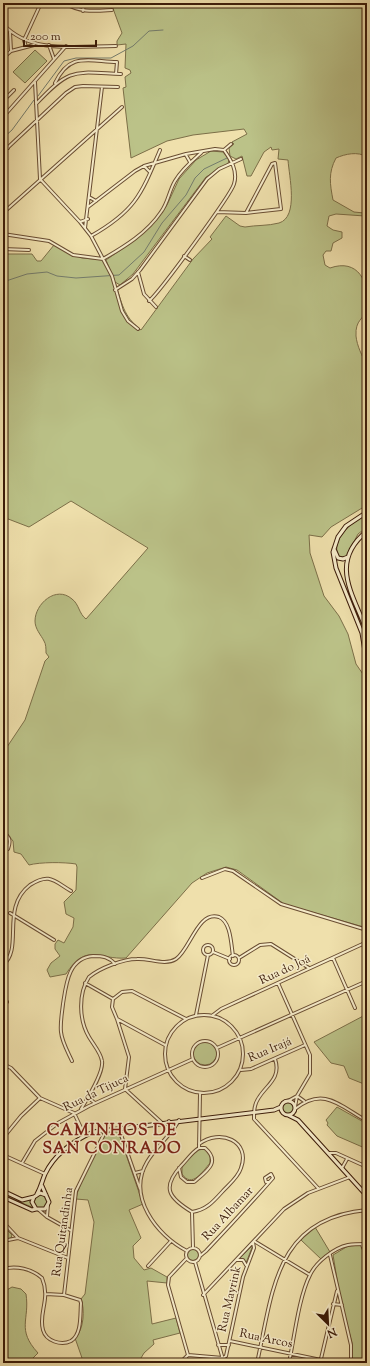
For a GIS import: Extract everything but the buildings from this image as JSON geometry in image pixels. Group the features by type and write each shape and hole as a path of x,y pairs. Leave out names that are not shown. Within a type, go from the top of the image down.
{"street":[{"path":"26,47 24,40 41,3"},
{"path":"66,3 72,8 83,11 112,10"},
{"path":"83,11 84,3"},
{"path":"3,24 14,35 35,44 66,46 116,46"},
{"path":"9,31 11,38 11,51"},
{"path":"11,38 14,35"},
{"path":"3,58 11,51 35,44"},
{"path":"49,45 54,59"},
{"path":"3,118 66,46"},
{"path":"54,85 62,70 71,62 79,60 117,62 116,74"},
{"path":"36,104 54,85 68,75 78,73 121,74"},
{"path":"35,82 40,179 91,236 112,276 122,311 128,321 138,329"},
{"path":"3,152 66,93 75,87 118,87"},
{"path":"85,229 88,219 89,197 102,87"},
{"path":"3,102 14,90"},
{"path":"3,213 122,107"},
{"path":"3,143 8,148"},
{"path":"88,207 135,171 144,166 154,162 204,150 224,150 231,144"},
{"path":"91,236 117,220 129,209 143,189 160,150"},
{"path":"3,234 49,241 73,254 103,259 137,237 160,214 175,182 190,162 204,150"},
{"path":"149,301 220,208 234,185 236,175 233,163 224,150"},
{"path":"186,154 190,162"},
{"path":"115,290 138,272 207,179 219,169 241,159"},
{"path":"217,212 246,213 279,210 282,207 276,165 274,163 246,213"},
{"path":"144,166 151,172"},
{"path":"89,197 96,200"},
{"path":"220,208 226,213"},
{"path":"80,222 88,219"},
{"path":"3,248 29,250"},
{"path":"184,256 190,260"},
{"path":"138,272 144,294 156,307"},
{"path":"366,513 346,526 338,537 334,548 334,558 336,568 362,633 367,663"},
{"path":"367,531 353,544 345,568 346,579 367,632"},
{"path":"334,548 338,558 343,559 349,556"},
{"path":"3,832 9,838 10,842 8,848 4,850"},
{"path":"202,878 225,869 233,871 281,904 367,930"},
{"path":"3,966 10,957 10,913 24,889 40,879 51,878 71,891"},
{"path":"10,913 54,940"},
{"path":"81,1109 102,1067 102,1061 83,1025 82,994 85,983 92,974 115,964 136,959 162,962 175,960 186,949 202,922 208,918 214,917 224,921 227,925 233,956"},
{"name":"Rua do Joá","path":"213,1016 221,1009 367,942"},
{"path":"208,955 204,953 205,947 211,947 213,952 230,959 230,962 234,965 238,963 239,958 260,945 271,944 309,968"},
{"path":"196,1016 208,955 213,952"},
{"path":"72,1061 62,1038 61,1028 66,983 70,971 82,960 90,956 106,957 115,964"},
{"path":"230,959 233,956"},
{"path":"233,956 239,958"},
{"path":"333,958 355,1008"},
{"path":"217,1048 367,981"},
{"path":"85,983 114,999"},
{"path":"278,983 310,1055 310,1074 297,1096 294,1109"},
{"path":"161,1122 125,1089 129,1057 112,1007 114,999 122,992 132,991 186,1019"},
{"path":"3,995 7,1002 3,1008"},
{"path":"196,1016 213,1016 225,1020 232,1025 240,1037 244,1050 241,1070 235,1079 226,1087 213,1092 200,1093 191,1091 178,1084 168,1069 165,1059 166,1046 172,1031 186,1019 196,1016"},
{"path":"117,1019 166,1046"},
{"path":"120,1029 125,1024"},
{"path":"201,1041 210,1041 217,1048 217,1059 211,1065 198,1065 193,1059 192,1054 194,1046 201,1041"},
{"name":"Rua Irajá","path":"241,1070 251,1069 305,1045"},
{"name":"Rua da Tijuca","path":"22,1163 30,1148 42,1134 74,1113 168,1069 193,1059"},
{"path":"275,1059 278,1067 276,1074 255,1105 254,1119 318,1188"},
{"path":"3,1064 11,1068 40,1098 74,1113 85,1136"},
{"path":"199,1144 214,1136 225,1137 238,1146 242,1152 243,1162 236,1177 210,1205 202,1210 192,1212 175,1201 170,1192 170,1180 179,1168 199,1148 199,1144 200,1117 200,1093"},
{"path":"70,1230 47,1217 32,1202 42,1186 45,1174 64,1149 85,1136 106,1129 200,1117 274,1110 281,1107 284,1102 297,1096"},
{"path":"297,1096 299,1099 305,1101"},
{"path":"88,1097 95,1103"},
{"path":"3,1138 21,1116 40,1098"},
{"path":"288,1115 305,1101 316,1098 328,1099 367,1121"},
{"path":"288,1101 292,1102 298,1120"},
{"path":"281,1107 282,1112"},
{"path":"274,1110 282,1112 298,1120 367,1196"},
{"path":"140,1191 143,1171 150,1157 174,1129 179,1120"},
{"path":"169,1121 174,1129"},
{"path":"119,1128 150,1218 172,1241 187,1251"},
{"name":"Rua Quitandinha","path":"64,1295 70,1230 76,1191 106,1129"},
{"path":"179,1168 181,1177 187,1182 194,1182 212,1164 212,1155 205,1148 199,1148"},
{"path":"329,1153 336,1153 367,1167"},
{"path":"3,1155 45,1174"},
{"path":"342,1168 348,1159"},
{"path":"135,1173 143,1171"},
{"name":"Rua Albamar","path":"200,1256 273,1178 271,1174 265,1178 266,1182 269,1182"},
{"path":"136,1177 142,1176"},
{"path":"203,1295 284,1209 318,1188 350,1177"},
{"path":"42,1186 49,1199 47,1217"},
{"path":"3,1191 22,1200 34,1197"},
{"path":"37,1194 46,1195"},
{"path":"3,1197 32,1210 45,1209 48,1205"},
{"path":"257,1363 273,1287 284,1260 298,1241 316,1225 338,1214 367,1210"},
{"path":"192,1212 193,1248"},
{"path":"3,1222 18,1238 68,1258"},
{"path":"3,1241 18,1238"},
{"path":"148,1266 172,1241"},
{"path":"254,1242 310,1275"},
{"name":"Rua Mayrink","path":"223,1358 226,1356 229,1345 246,1266 254,1248 254,1242"},
{"path":"362,1244 367,1257"},
{"path":"289,1363 304,1289 310,1275 319,1263 348,1245 367,1244"},
{"path":"193,1248 197,1250 200,1256 195,1262"},
{"path":"187,1251 193,1248"},
{"path":"187,1251 186,1259 173,1272 168,1285 188,1355"},
{"path":"330,1255 350,1345 351,1363"},
{"path":"186,1259 189,1262 195,1262"},
{"path":"236,1260 243,1260 246,1266"},
{"path":"195,1262 203,1295 224,1363"},
{"path":"3,1269 19,1268 38,1274 42,1278 46,1294 43,1330 47,1337 54,1342 63,1343 74,1338 78,1332 81,1303 76,1297 46,1294"},
{"path":"320,1362 337,1291"},
{"path":"333,1304 342,1305"},
{"name":"Rua Arcos","path":"230,1341 291,1354 320,1362"},
{"path":"218,1345 229,1345"},
{"path":"180,1363 188,1355 223,1358"}],"green space":[{"path":"111,3 367,3 367,157 360,154 352,154 343,155 336,158 333,163 330,179 333,200 354,212 364,213 365,216 336,214 329,216 327,226 333,230 342,232 342,238 333,243 331,251 326,251 323,255 325,265 330,268 348,266 355,269 364,281 366,289 367,308 366,312 358,323 356,336 367,365 367,505 331,527 322,537 309,535 310,553 324,596 339,616 348,634 356,664 367,680 367,928 284,904 237,870 226,867 207,873 192,883 126,958 87,955 80,958 73,964 66,974 50,977 47,970 51,963 60,956 55,949 55,944 58,940 64,943 73,927 74,918 66,914 64,902 76,890 77,867 76,864 65,863 29,865 21,854 14,852 13,841 3,829 3,753 25,720 45,661 49,657 46,653 45,642 35,624 36,615 42,603 53,595 66,595 74,601 86,619 148,548 71,501 29,527 3,517 3,254 32,254 37,261 41,261 54,245 82,258 105,260 114,279 106,260 138,238 158,218 167,205 179,179 196,160 211,151 223,152 229,159 228,164 206,177 133,274 120,285 115,282 124,309 130,320 141,330 193,259 212,239 210,237 226,216 240,226 245,227 275,224 285,219 289,213 291,205 291,185 288,160 278,159 279,149 272,150 271,147 264,152 251,176 247,176 242,156 236,159 230,156 229,148 234,144 232,142 247,134 244,129 193,135 167,141 131,158 123,88 126,87 125,77 131,73 130,70 125,68 126,44 117,45 117,41 122,33"},
{"path":"35,50 47,61 25,83 13,72"},
{"path":"367,514 367,527 358,534 346,557 339,557 337,544 340,537 344,531"},
{"path":"367,1014 367,1091 364,1084 349,1078 344,1066 331,1063 314,1042"},
{"path":"205,1041 210,1042 216,1048 216,1058 210,1064 205,1065 200,1064 194,1058 193,1053 194,1048 200,1042"},
{"path":"286,1103 290,1103 292,1104 292,1112 286,1113 283,1110 283,1106"},
{"path":"337,1107 367,1124 367,1149 337,1136 327,1125 328,1123 326,1120"},
{"path":"113,1129 119,1134 143,1204 129,1210 141,1238 133,1246 134,1258 144,1270 151,1268 167,1277 167,1283 147,1281 152,1324 176,1318 180,1333 153,1340 154,1344 144,1353 138,1363 76,1363 82,1358 75,1338 80,1330 83,1319 81,1299 85,1294 94,1222 88,1200 76,1199 92,1158 103,1138"},
{"path":"205,1149 210,1153 210,1163 197,1177 190,1180 186,1178 182,1174 182,1166 198,1150"},
{"path":"3,1193 22,1201 32,1198 34,1208 3,1195"},
{"path":"40,1195 45,1197 47,1202 45,1207 40,1209 35,1207 33,1202 35,1197"},
{"path":"3,1226 12,1235 11,1238 3,1240"},
{"path":"315,1227 330,1252 321,1259 301,1240"},
{"path":"253,1245 246,1263 244,1260 239,1259"},
{"path":"361,1245 367,1259 367,1363 352,1363 352,1343 340,1297 333,1255 348,1246"},
{"path":"191,1250 195,1250 197,1251 197,1259 191,1260 188,1257 188,1253"},
{"path":"12,1287 21,1289 26,1294 27,1303 25,1324 27,1337 31,1345 38,1353 33,1358 39,1363 3,1363 3,1298 5,1291"}],"waterway":[{"path":"38,96 64,61 76,58 111,58 133,46 149,31 163,30"},
{"path":"3,138 12,130 34,100"},
{"path":"3,282 27,274 47,272 57,276 76,278 119,275 144,252 162,223 186,195 195,178 204,169 227,158"}],"district":[{"name":"CAMINHOS DE SAN CONRADO","path":"112,1140"}]}
